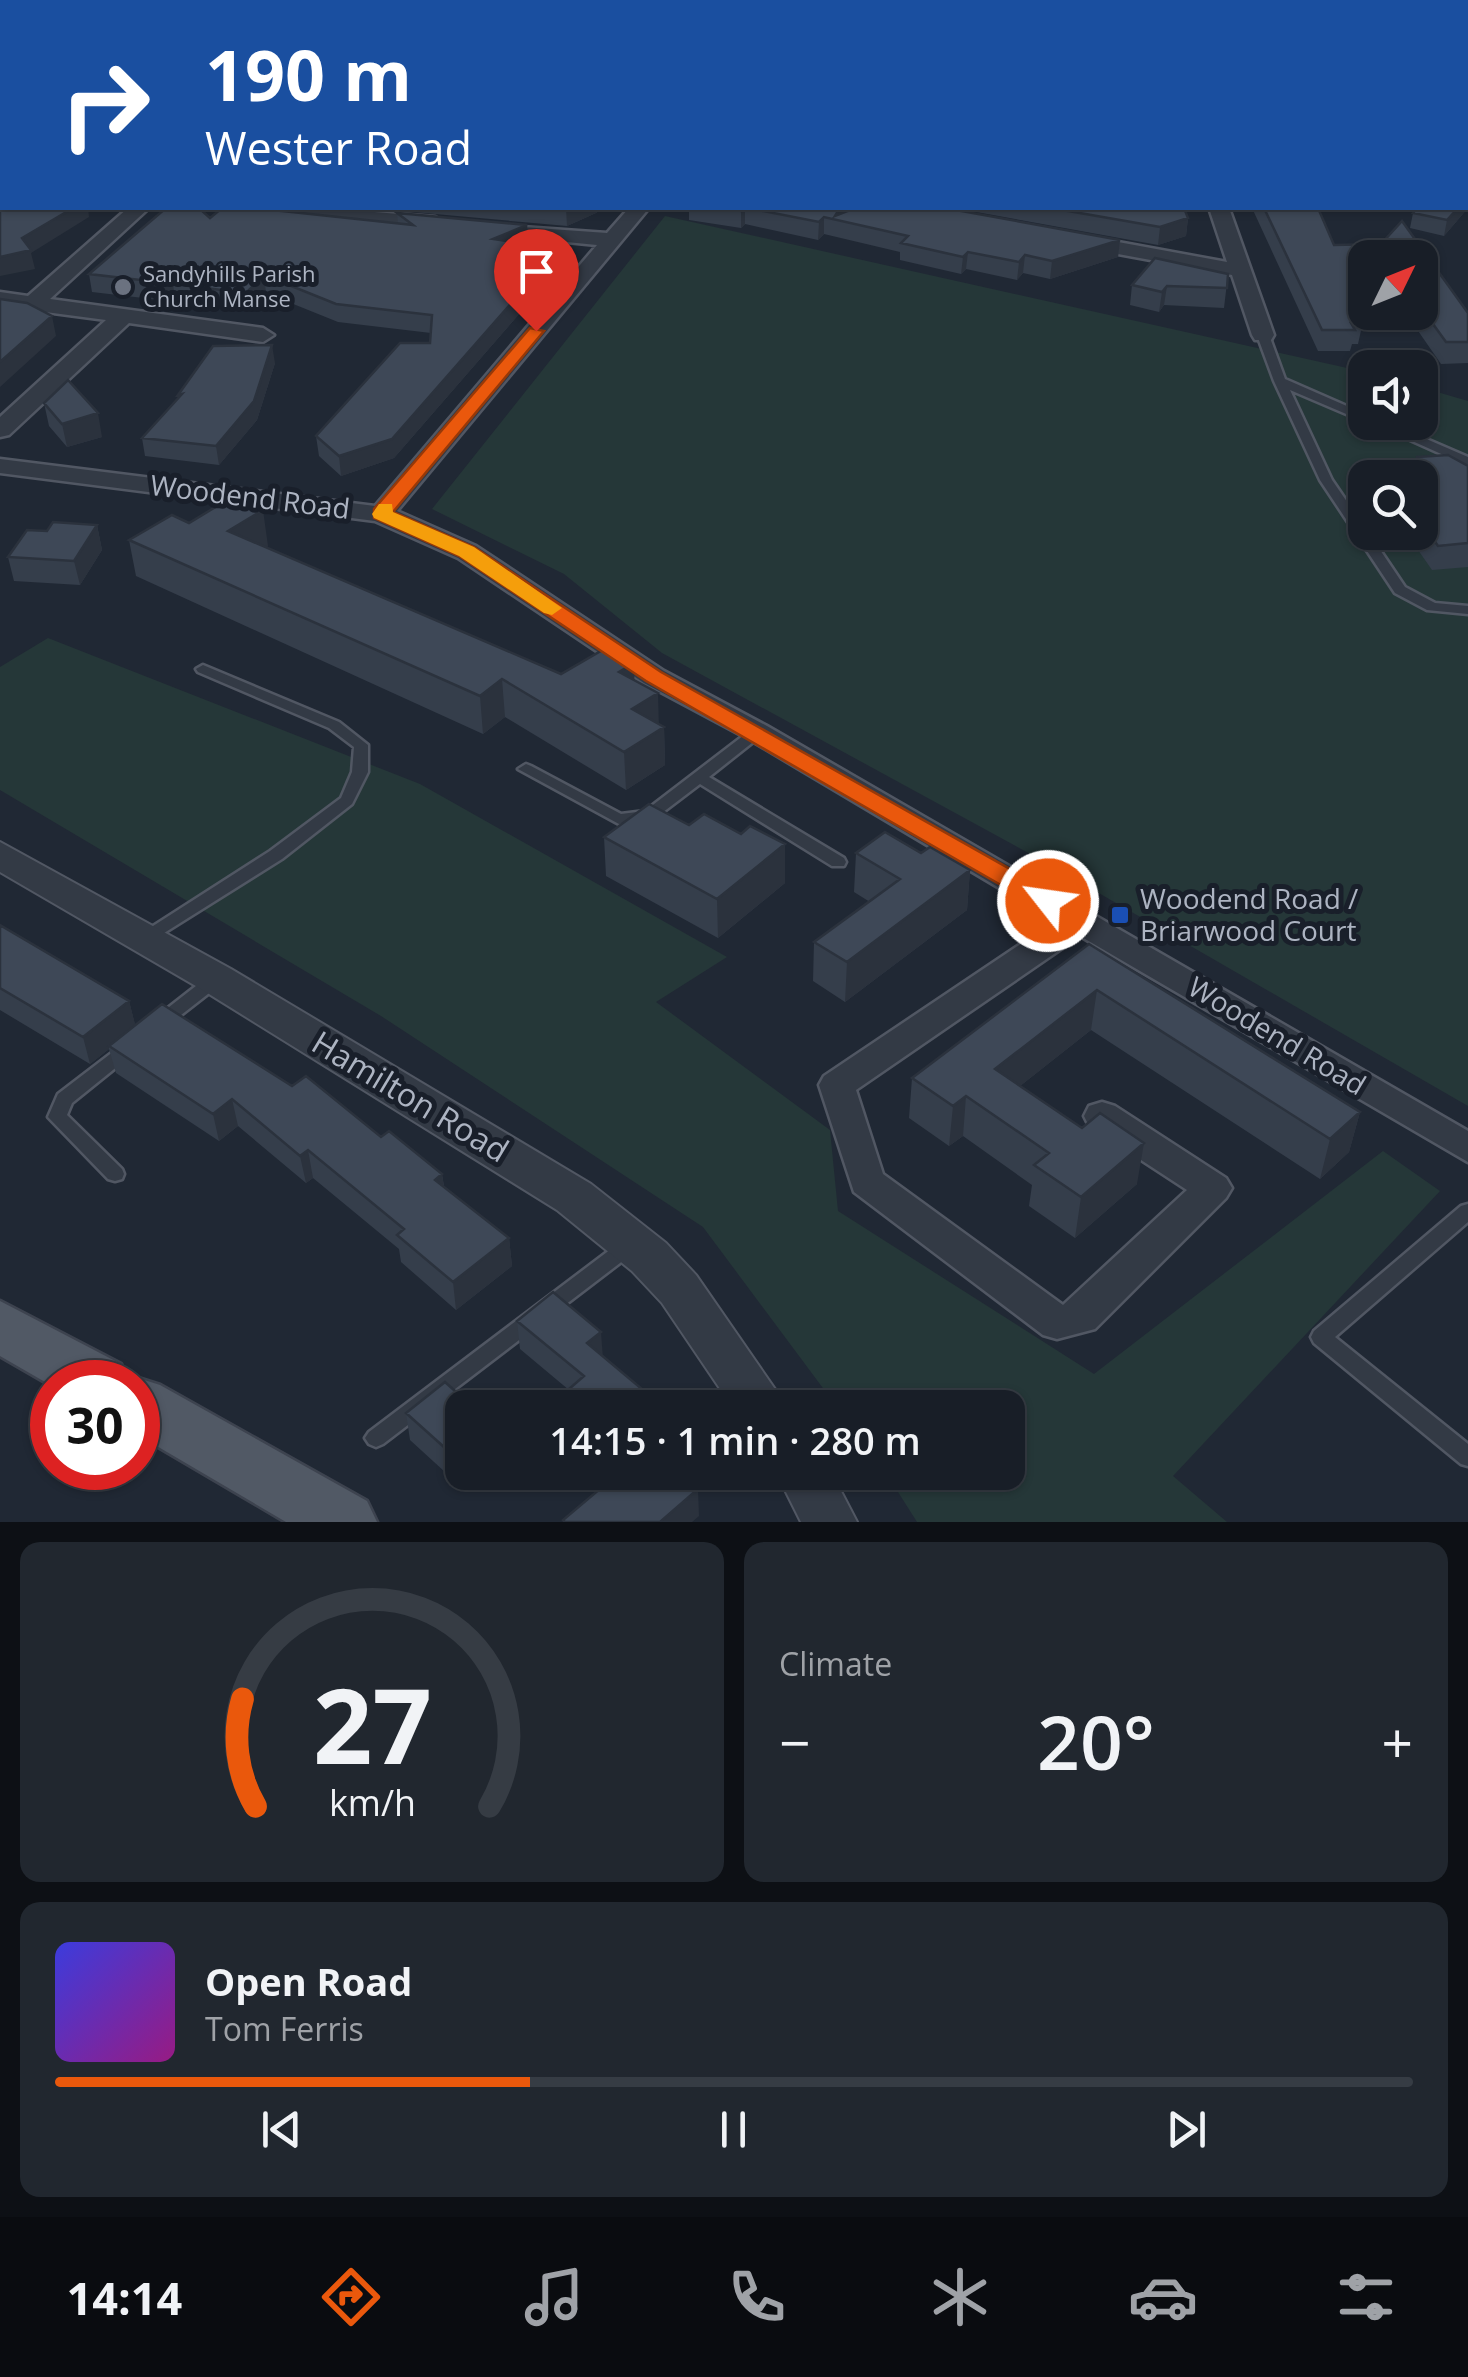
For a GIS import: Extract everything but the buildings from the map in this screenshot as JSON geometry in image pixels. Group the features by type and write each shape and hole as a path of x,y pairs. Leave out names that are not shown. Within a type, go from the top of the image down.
{"main road":[{"path":"0,1326 60,1360"},
{"path":"160,1417 344,1522"}],"street":[{"path":"32,304 136,210"},
{"path":"297,210 612,240"},
{"path":"381,514 637,210"},
{"path":"1220,210 1262,334"},
{"path":"1062,238 1244,272"},
{"path":"0,300 263,335"},
{"path":"0,430 124,316"},
{"name":"Woodend Road","path":"0,466 381,514 466,552 654,677 757,732 1468,1148"},
{"name":"Hamilton Road","path":"0,855 216,979 574,1197 633,1243 679,1289 749,1390"},
{"path":"1080,920 838,1086 867,1182 1057,1323 1081,1318 1213,1188 1102,1116"},
{"path":"812,1490 830,1522"}],"lane":[{"path":"1262,334 1326,480 1400,590 1432,607 1468,610"},
{"path":"1280,382 1348,411"},
{"path":"1417,440 1468,462"},
{"path":"145,939 276,855 347,800 360,772 361,745 334,725 203,669"},
{"path":"526,769 619,819 649,816 757,732"},
{"path":"699,777 838,862"},
{"path":"115,1174 57,1117 64,1099 216,979"},
{"path":"1468,1211 1321,1337 1468,1458"},
{"path":"376,1438 633,1243"}],"shaded area":[{"path":"665,216 1348,368 1348,440 1438,440 1438,392 1468,401 1468,1106 1045,862 662,653 564,574 432,509"},
{"path":"48,638 420,784 727,957 656,1002 830,1130 838,1211 1094,1374 1383,1151 1440,1191 1173,1476 1227,1522 917,1522 897,1490 1025,1490 1025,1390 824,1390 703,1227 381,1016 0,790 0,667"}],"slow traffic":[{"path":"385,509 381,514 466,552 552,608"}],"place":[{"name":"Sandyhills Parish Church Manse","path":"123,287"},
{"name":"Woodend Road / Briarwood Court","path":"1120,915"}],"route":[{"path":"536,331 381,514 466,552 654,677 757,732 1048,901"}]}
